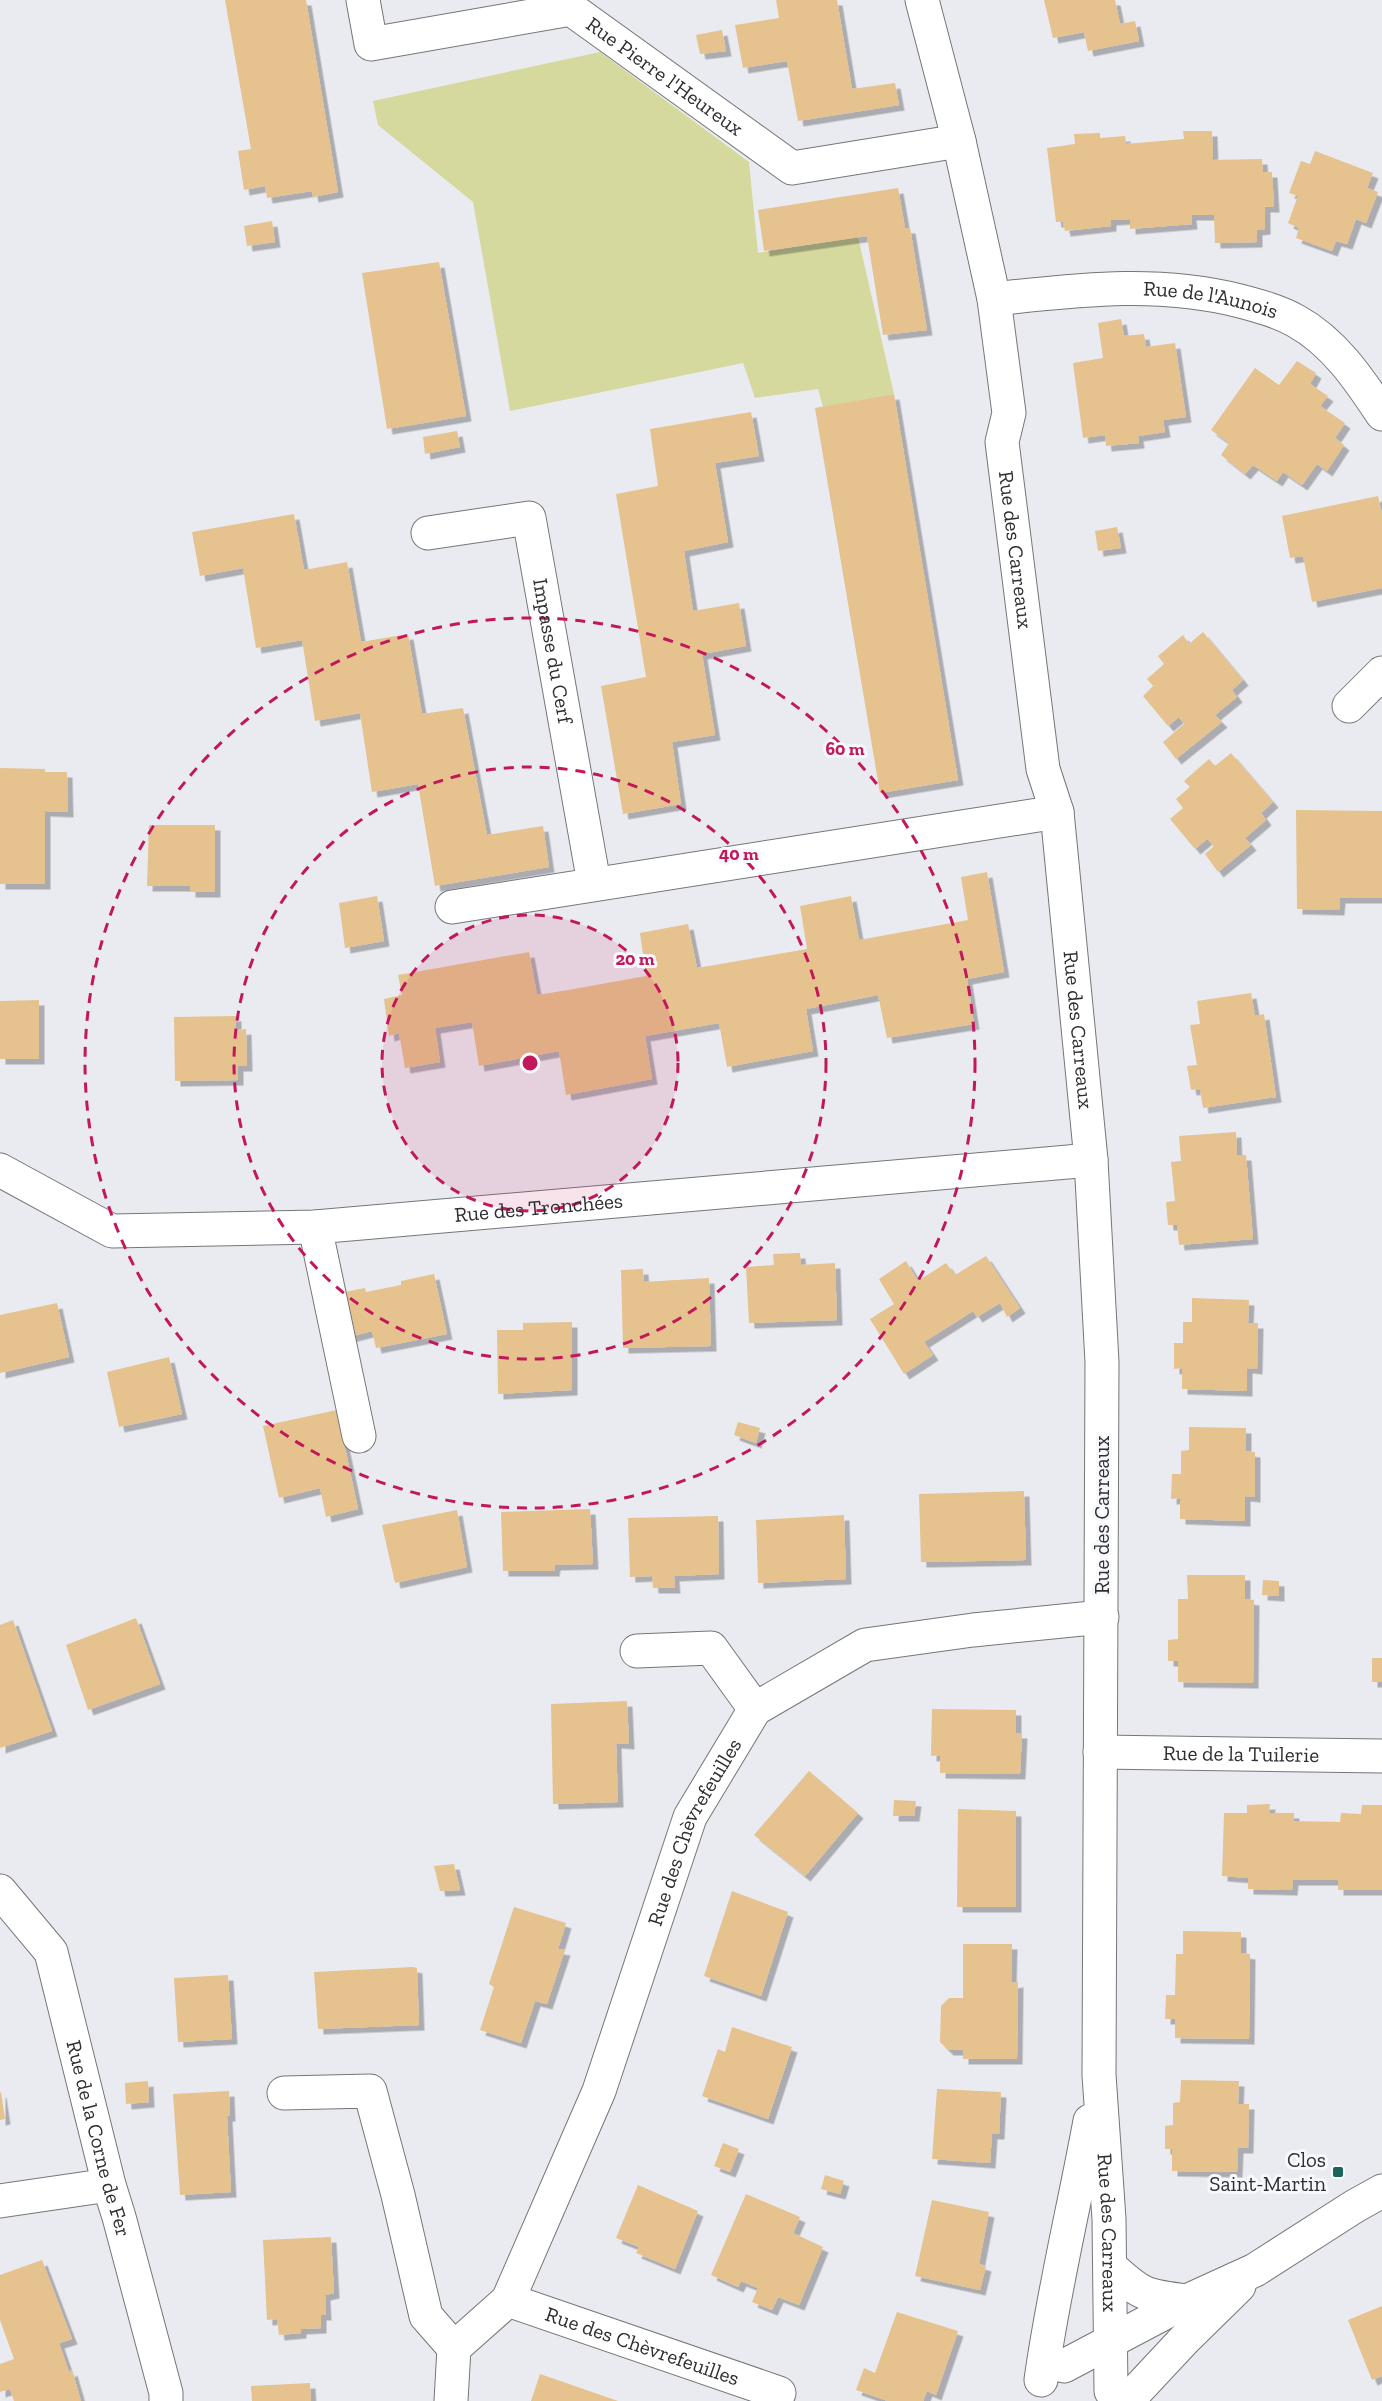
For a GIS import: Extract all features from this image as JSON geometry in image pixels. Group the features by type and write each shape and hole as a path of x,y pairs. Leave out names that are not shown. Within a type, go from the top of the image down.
{"street":[{"name":"Rue Pierre l'Heureux","path":"363,0 371,44 571,9 792,168 959,141"},
{"name":"Rue des Carreaux","path":"922,0 959,141 994,299 1009,413 1002,442 1042,769 1057,812 1091,1160 1102,1362 1099,2075 1110,2266 1110,2343 1117,2398"},
{"name":"Rue de l'Aunois","path":"994,299 1095,288 1138,287 1186,291 1266,308 1296,321 1321,339 1343,360 1382,414"},
{"name":"Impasse du Cerf","path":"428,533 529,518 594,883"},
{"path":"1350,706 1382,673"},
{"path":"452,907 1057,812"},
{"name":"Rue des Tronchées","path":"0,1170 112,1232 315,1227 1091,1160"},
{"path":"315,1227 359,1436"},
{"name":"Rue des Chèvrefeuilles","path":"454,2348 508,2300 599,2091 690,1817 755,1709 865,1645 973,1630 1102,1617"},
{"path":"638,1651 711,1648 755,1709"},
{"name":"Rue de la Tuilerie","path":"1100,1752 1382,1756"},
{"name":"Rue de la Corne de Fer","path":"0,1891 51,1952 109,2185 120,2217 163,2382 166,2401"},
{"name":"Rue des Carreaux","path":"1045,2383 1048,2324 1071,2223 1099,2075"},
{"path":"284,2093 370,2091 398,2195 426,2316 454,2348 451,2401"},
{"path":"0,2201 109,2185"},
{"path":"1045,2383 1110,2343 1187,2301 1255,2270 1355,2206 1382,2192"},
{"path":"1110,2266 1132,2287 1151,2297 1187,2301"},
{"path":"1045,2383 1078,2366 1103,2379 1117,2398 1184,2340 1255,2270"},
{"name":"Rue des Chèvrefeuilles","path":"508,2300 779,2393"}],"green space":[{"path":"600,52 749,162 758,253 858,237 894,394 823,407 818,389 755,398 743,363 510,411 473,202 378,125 373,101"}],"building":[{"path":"225,0 306,0 338,192 313,197 312,191 267,198 265,186 244,190 238,151 251,149"},
{"path":"776,0 837,0 852,89 895,83 899,105 798,121 787,61 743,68 735,25 779,18"},
{"path":"1044,0 1115,0 1120,24 1135,21 1139,41 1088,51 1084,32 1053,38"},
{"path":"722,30 726,51 700,54 696,35"},
{"path":"1183,131 1212,131 1213,160 1262,159 1263,172 1272,172 1274,207 1265,207 1265,229 1257,230 1257,242 1215,243 1214,215 1191,215 1192,224 1130,229 1130,219 1111,220 1111,226 1065,231 1063,222 1056,222 1047,148 1075,144 1074,134 1100,133 1100,138 1125,136 1126,144 1184,139"},
{"path":"1315,151 1373,173 1367,188 1378,192 1366,223 1356,219 1347,244 1336,241 1332,251 1296,238 1299,228 1288,223 1298,196 1289,193 1301,161 1310,164"},
{"path":"898,188 905,228 910,228 927,330 883,335 867,236 764,251 758,210"},
{"path":"272,221 275,242 247,246 244,226"},
{"path":"439,262 466,416 387,429 362,273"},
{"path":"1121,319 1124,336 1144,334 1146,347 1175,343 1186,417 1163,420 1165,432 1138,436 1139,443 1106,446 1105,435 1083,438 1073,363 1103,358 1098,323"},
{"path":"1297,361 1316,373 1310,384 1328,396 1320,406 1345,423 1335,438 1344,445 1327,471 1317,464 1302,485 1283,472 1277,481 1253,465 1245,474 1221,455 1229,443 1211,430 1255,368 1279,385"},
{"path":"894,394 958,780 880,793 815,408"},
{"path":"751,412 759,456 715,463 728,542 684,551 693,611 739,603 746,646 702,654 715,735 672,742 681,804 623,814 601,686 646,677 616,494 658,486 650,429"},
{"path":"457,431 460,447 425,454 423,437"},
{"path":"1378,496 1382,514 1382,588 1312,602 1303,556 1290,558 1282,516"},
{"path":"294,514 304,570 347,562 361,642 408,634 422,714 463,708 487,835 543,826 549,867 435,886 418,784 372,792 360,713 315,721 302,640 256,648 243,568 200,576 192,532"},
{"path":"1117,527 1121,548 1098,551 1095,531"},
{"path":"1203,632 1243,680 1232,690 1237,697 1215,715 1222,722 1176,759 1163,742 1184,724 1179,717 1168,726 1143,696 1153,686 1147,679 1164,664 1158,656 1183,635 1189,644"},
{"path":"1231,753 1273,802 1261,813 1266,820 1245,838 1251,845 1218,872 1205,854 1214,846 1207,839 1195,849 1170,819 1183,808 1176,799 1190,787 1184,781 1209,759 1215,766"},
{"path":"0,768 67,772 68,812 45,811 45,884 0,884"},
{"path":"1296,810 1382,811 1382,898 1340,898 1339,910 1297,909"},
{"path":"149,825 215,825 215,892 190,892 190,886 147,886"},
{"path":"987,872 1004,972 967,979 974,1024 887,1038 878,995 806,1009 813,1051 727,1067 719,1023 645,1036 652,1079 566,1095 559,1051 479,1066 472,1022 435,1028 440,1062 405,1068 399,1033 389,1036 384,999 402,995 398,975 529,952 537,995 568,990 646,976 640,933 688,924 697,968 807,949 800,906 851,896 859,940 968,920 961,877"},
{"path":"377,896 384,941 345,948 339,903"},
{"path":"1251,993 1255,1016 1264,1014 1276,1097 1203,1108 1200,1089 1191,1090 1187,1066 1197,1065 1190,1025 1200,1024 1197,1001"},
{"path":"39,1000 39,1059 0,1059 0,1001"},
{"path":"236,1016 236,1030 246,1029 247,1066 238,1066 238,1080 175,1081 174,1017"},
{"path":"1236,1132 1237,1155 1246,1155 1253,1239 1179,1245 1177,1225 1168,1225 1166,1202 1175,1201 1171,1162 1181,1161 1179,1136"},
{"path":"800,1253 801,1265 835,1263 837,1320 749,1323 746,1267 774,1265 773,1254"},
{"path":"986,1256 1020,1308 1007,1317 1000,1303 977,1317 973,1311 924,1342 933,1355 904,1374 870,1319 894,1304 879,1279 906,1261 918,1281 946,1263 955,1275"},
{"path":"643,1269 644,1282 709,1278 711,1346 623,1348 621,1270"},
{"path":"434,1274 447,1334 376,1348 372,1331 349,1337 340,1293 365,1288 366,1292 401,1285 401,1281"},
{"path":"1192,1298 1249,1300 1248,1323 1258,1323 1257,1369 1247,1368 1247,1391 1182,1389 1182,1368 1174,1369 1174,1343 1183,1343 1183,1322 1192,1322"},
{"path":"57,1303 69,1357 0,1373 0,1315"},
{"path":"572,1322 572,1390 498,1394 497,1330 523,1330 523,1323"},
{"path":"169,1357 182,1414 119,1427 107,1372"},
{"path":"337,1410 358,1509 326,1517 320,1488 279,1498 263,1426"},
{"path":"738,1422 760,1428 756,1443 734,1435"},
{"path":"1189,1427 1246,1428 1246,1451 1255,1452 1255,1497 1245,1496 1245,1521 1180,1519 1180,1498 1171,1499 1172,1474 1181,1474 1181,1451 1189,1450"},
{"path":"1024,1491 1026,1560 921,1562 919,1494"},
{"path":"590,1509 593,1564 555,1565 554,1571 503,1571 501,1512"},
{"path":"457,1510 467,1567 395,1583 382,1525"},
{"path":"844,1515 846,1579 758,1583 756,1520"},
{"path":"718,1516 719,1574 674,1576 675,1588 653,1588 652,1576 630,1577 628,1518"},
{"path":"1187,1575 1245,1575 1245,1599 1254,1600 1253,1683 1178,1682 1178,1661 1168,1661 1168,1640 1178,1639 1178,1599 1188,1599"},
{"path":"1263,1580 1279,1581 1279,1596 1262,1595"},
{"path":"136,1618 160,1684 88,1710 66,1645"},
{"path":"13,1620 52,1731 0,1748 0,1625"},
{"path":"1372,1658 1382,1658 1382,1682 1372,1682"},
{"path":"627,1701 629,1744 616,1743 618,1802 553,1804 551,1704"},
{"path":"932,1709 1016,1710 1016,1733 1022,1733 1020,1774 940,1773 940,1755 931,1756"},
{"path":"809,1771 858,1813 805,1876 754,1835"},
{"path":"894,1800 916,1801 914,1816 893,1816"},
{"path":"1270,1804 1269,1813 1294,1813 1294,1821 1340,1822 1341,1813 1361,1814 1362,1805 1382,1805 1382,1890 1338,1890 1338,1880 1293,1880 1292,1890 1248,1889 1248,1878 1222,1876 1224,1813 1247,1813 1247,1805"},
{"path":"958,1809 1016,1811 1016,1907 957,1907"},
{"path":"454,1864 460,1890 440,1891 434,1866"},
{"path":"732,1891 788,1912 761,1996 704,1976"},
{"path":"514,1907 566,1923 558,1949 565,1950 547,2004 535,2001 521,2043 480,2030 494,1987 489,1984"},
{"path":"1183,1931 1241,1932 1241,1953 1250,1954 1249,2039 1175,2038 1175,2019 1165,2019 1166,1995 1175,1995 1176,1954 1183,1954"},
{"path":"963,1944 1012,1944 1011,1983 1018,1982 1017,2059 963,2059 963,2050 948,2050 940,2042 941,2006 949,1998 963,1998"},
{"path":"417,1968 419,2025 318,2029 314,1972"},
{"path":"228,1975 232,2039 178,2042 174,1978"},
{"path":"732,2027 792,2047 768,2119 702,2096 718,2049 725,2052"},
{"path":"1181,2080 1239,2081 1238,2104 1249,2104 1248,2148 1238,2148 1237,2172 1172,2171 1172,2149 1165,2149 1165,2126 1173,2125 1173,2103 1180,2102"},
{"path":"148,2081 149,2102 126,2104 125,2083"},
{"path":"937,2089 1001,2092 999,2134 992,2134 990,2163 932,2159"},
{"path":"229,2091 230,2116 227,2116 231,2192 180,2195 173,2094"},
{"path":"0,2093 5,2119 0,2120"},
{"path":"723,2143 739,2149 730,2172 714,2166"},
{"path":"825,2175 844,2181 840,2194 821,2189"},
{"path":"638,2185 698,2211 675,2269 636,2253 639,2247 616,2238"},
{"path":"746,2194 800,2217 793,2233 823,2247 799,2305 778,2297 772,2310 752,2302 758,2288 741,2281 738,2287 711,2275"},
{"path":"932,2200 989,2212 979,2264 986,2266 980,2290 915,2276"},
{"path":"331,2237 334,2293 325,2295 326,2315 321,2315 321,2328 301,2329 301,2333 279,2335 277,2319 267,2320 263,2240"},
{"path":"42,2260 72,2339 59,2343 69,2372 72,2370 81,2401 14,2401 10,2389 0,2392 0,2364 14,2359 0,2320 0,2275"},
{"path":"1382,2306 1382,2376 1372,2380 1348,2320"},
{"path":"897,2312 958,2331 936,2395 927,2391 923,2401 888,2401 856,2390 864,2368 875,2373"},
{"path":"540,2374 618,2401 531,2401"},
{"path":"310,2383 311,2401 252,2401 251,2386"}],"place":[{"name":"Clos Saint-Martin","path":"1338,2172"}]}
